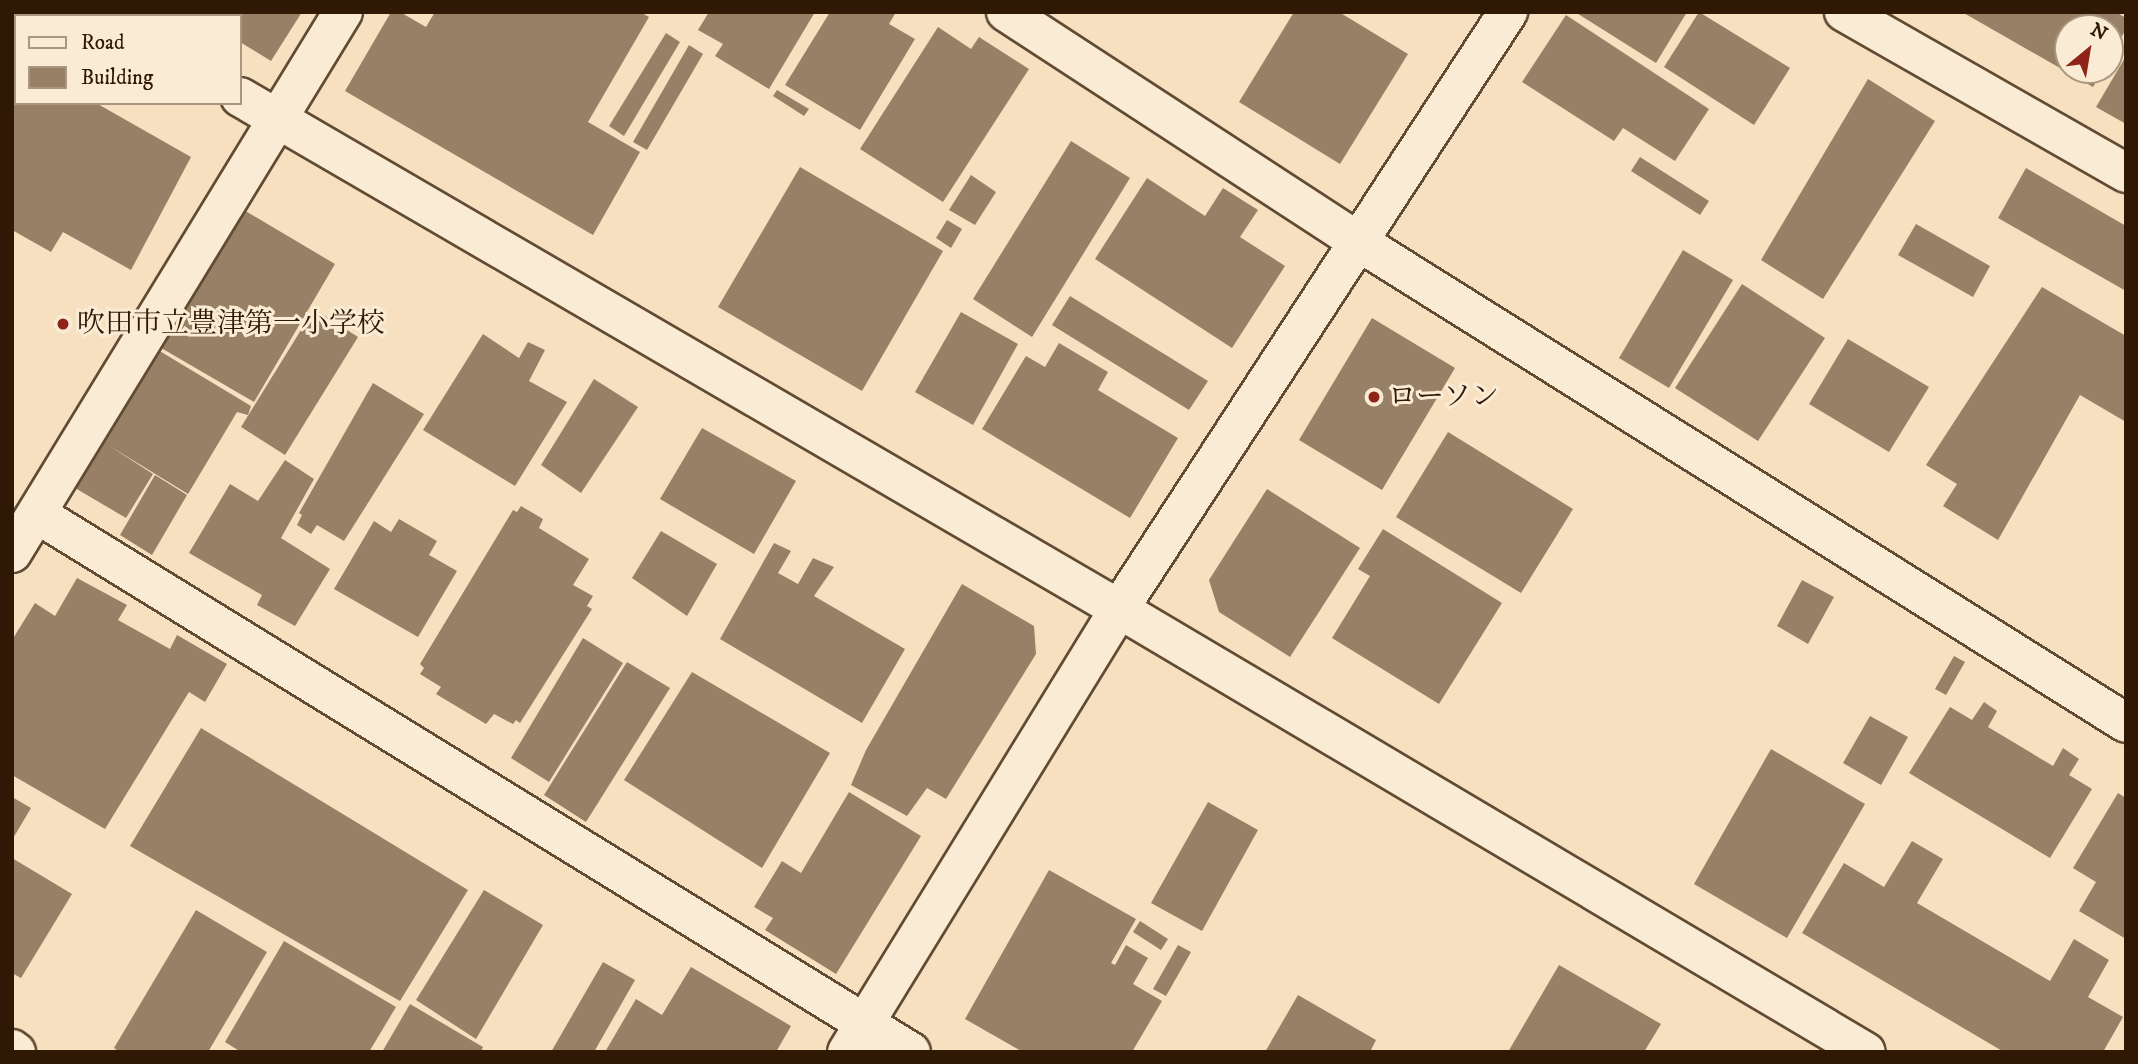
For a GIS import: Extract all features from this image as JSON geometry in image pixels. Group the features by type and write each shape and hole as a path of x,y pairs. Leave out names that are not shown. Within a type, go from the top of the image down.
{"street":[{"path":"12,553 343,12"},
{"path":"1006,12 1359,242 2126,723"},
{"path":"856,1038 1119,609 1508,12"},
{"path":"1844,12 2126,173"},
{"path":"242,98 1119,609 1866,1052"},
{"path":"37,514 856,1038 911,1052"}],"building":[{"path":"191,12 302,12 271,61 242,43 242,14"},
{"path":"391,12 400,12 426,27 435,12 640,12 649,17 588,122 640,152 593,235 345,91"},
{"path":"709,12 815,12 769,89 715,56 723,44 698,30"},
{"path":"830,12 896,12 889,24 915,39 860,130 785,85"},
{"path":"1294,12 1339,12 1408,54 1340,164 1239,102"},
{"path":"1575,12 1687,12 1656,63"},
{"path":"1699,12 1790,68 1754,125 1664,67"},
{"path":"1962,12 2119,14 2054,14 2054,65"},
{"path":"1566,15 1709,109 1675,161 1623,128 1614,141 1522,82"},
{"path":"938,27 971,49 979,37 1029,69 943,202 860,149"},
{"path":"666,33 680,42 624,136 609,126"},
{"path":"689,45 703,54 647,150 633,142"},
{"path":"2126,56 2126,124 2096,107 2110,84 2124,84"},
{"path":"12,77 14,105 100,105 191,157 131,270 63,232 51,252 12,230"},
{"path":"1868,79 1935,121 1823,299 1761,260"},
{"path":"777,90 809,109 804,116 773,96"},
{"path":"1071,141 1130,178 1032,337 973,299"},
{"path":"1640,157 1709,201 1700,215 1631,171"},
{"path":"800,167 943,251 862,391 718,307"},
{"path":"2026,168 2126,226 2126,291 1998,218"},
{"path":"971,175 996,192 975,225 949,210"},
{"path":"1147,178 1205,216 1223,188 1258,210 1240,237 1285,266 1232,348 1095,259"},
{"path":"242,209 335,264 254,402 156,345"},
{"path":"947,220 962,229 951,248 936,238"},
{"path":"1916,224 1990,266 1973,297 1898,255"},
{"path":"1683,250 1733,280 1669,388 1619,358"},
{"path":"1742,284 1825,338 1758,441 1675,388"},
{"path":"2042,287 2126,336 2126,422 2080,395 1998,540 1943,506 1957,484 1926,465"},
{"path":"1070,296 1208,381 1189,410 1052,325"},
{"path":"314,309 358,337 285,455 241,427"},
{"path":"961,312 1018,344 973,425 915,392"},
{"path":"1372,318 1455,368 1382,490 1299,440"},
{"path":"483,334 519,358 528,342 545,350 529,381 567,402 515,486 423,430"},
{"path":"1848,339 1929,387 1889,452 1809,404"},
{"path":"1059,343 1108,372 1098,390 1178,438 1130,518 982,429 1026,356 1045,367"},
{"path":"158,350 251,406 248,415 237,412 188,494 108,445 153,474 126,518 70,485"},
{"path":"594,379 638,407 581,493 541,465"},
{"path":"373,383 424,414 344,541 317,525 311,534 297,525 302,515 299,513"},
{"path":"702,428 796,481 754,554 660,499"},
{"path":"1448,432 1573,509 1521,593 1396,517"},
{"path":"285,460 314,479 281,538 330,569 295,626 257,605 262,595 189,553 230,484 258,501"},
{"path":"155,475 187,495 152,555 120,535"},
{"path":"1267,489 1360,548 1290,657 1219,612 1209,580"},
{"path":"521,506 543,519 539,528 589,559 573,585 593,596 587,606 592,609 520,723 516,720 513,724 494,714 486,724 436,694 441,687 420,674 424,668 420,664 513,510 517,512"},
{"path":"399,519 437,541 429,555 457,571 418,637 334,589 374,521 391,532"},
{"path":"1383,529 1502,603 1439,704 1332,638 1370,576 1358,569"},
{"path":"661,531 717,564 687,616 632,578"},
{"path":"774,543 791,551 778,573 798,584 813,558 834,567 814,596 905,649 862,723 720,639"},
{"path":"77,578 127,605 118,620 170,649 177,635 227,664 205,702 189,692 105,829 12,775 12,640 35,603 55,616"},
{"path":"1802,580 1834,597 1808,644 1777,626"},
{"path":"962,584 1034,626 1036,654 946,799 927,788 907,816 851,785 866,750"},
{"path":"583,638 623,663 549,782 511,758"},
{"path":"1954,656 1965,662 1946,695 1935,689"},
{"path":"627,662 670,688 586,822 544,795"},
{"path":"692,672 830,753 762,868 624,780"},
{"path":"1984,702 1997,711 1988,727 2053,766 2063,748 2079,759 2069,775 2092,789 2050,858 1909,773 1950,707 1972,720"},
{"path":"1870,716 1908,737 1881,785 1843,763"},
{"path":"201,728 468,890 400,1001 130,846"},
{"path":"1771,749 1865,804 1787,938 1694,884"},
{"path":"849,792 921,836 836,974 765,930 773,918 754,907 782,861 801,873"},
{"path":"2118,793 2126,798 2126,939 2079,911 2096,882 2073,868"},
{"path":"12,797 31,808 12,840"},
{"path":"1208,802 1258,830 1202,931 1151,903"},
{"path":"1912,841 1943,859 1917,903 2050,981 2074,939 2109,960 2088,997 2123,1017 2103,1052 2004,1052 1802,933 1844,863 1884,887"},
{"path":"12,858 72,894 21,978 12,973"},
{"path":"1049,870 1136,919 1111,963 1115,965 1126,945 1148,958 1133,984 1162,1001 1132,1052 1023,1052 965,1019"},
{"path":"484,890 543,925 476,1039 416,1000"},
{"path":"196,910 267,952 208,1052 120,1052 114,1048"},
{"path":"1140,921 1168,939 1161,950 1133,932"},
{"path":"284,941 396,1007 369,1052 241,1052 225,1042"},
{"path":"1178,945 1191,952 1166,996 1153,989"},
{"path":"603,962 635,980 594,1052 551,1052"},
{"path":"1559,965 1661,1024 1644,1052 1508,1052"},
{"path":"691,967 791,1026 776,1052 605,1052 636,999 662,1015"},
{"path":"1298,995 1376,1040 1370,1052 1265,1052"},
{"path":"410,1004 483,1047 481,1052 382,1052"}],"place":[{"name":"吹田市立豊津第一小学校","path":"63,324"},
{"name":"ローソン","path":"1374,397"}]}
